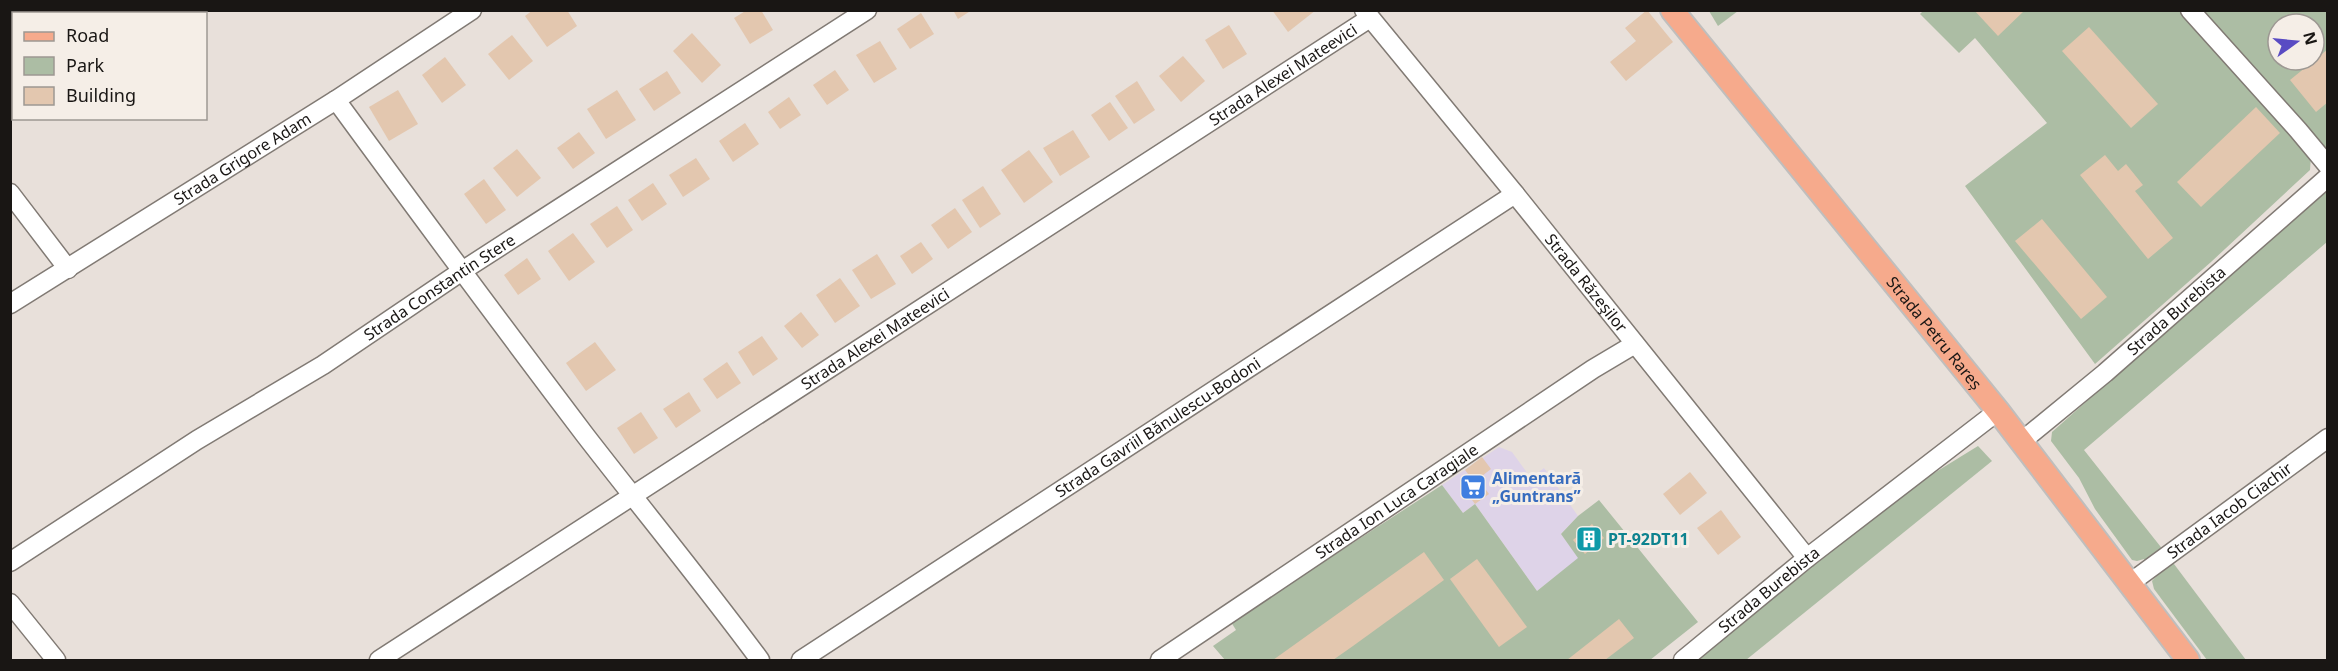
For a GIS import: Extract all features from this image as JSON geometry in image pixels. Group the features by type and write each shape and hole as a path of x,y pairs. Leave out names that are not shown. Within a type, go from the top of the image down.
{"main road":[{"name":"Strada Petru Rareș","path":"1672,10 2022,441 2188,660"}],"street":[{"name":"Strada Grigore Adam","path":"10,304 336,100 472,10"},
{"name":"Strada Constantin Stere","path":"10,562 197,440 322,365 462,271 867,10"},
{"path":"2190,10 2328,166"},
{"name":"Strada Răzeşilor","path":"1367,14 1515,194 1807,558"},
{"name":"Strada Alexei Mateevici","path":"379,660 634,497 1367,14"},
{"path":"336,100 462,271 760,660"},
{"name":"Strada Burebista","path":"2022,441 2105,373 2328,177"},
{"path":"10,194 68,269"},
{"name":"Strada Gavriil Bănulescu-Bodoni","path":"801,660 1515,194"},
{"name":"Strada Ion Luca Caragiale","path":"1160,660 1593,369 1635,344"},
{"name":"Strada Burebista","path":"1683,660 1807,558 1998,411"},
{"name":"Strada Iacob Ciachir","path":"2130,583 2328,438"},
{"path":"10,603 56,660"}],"shaded area":[{"path":"1499,447 1512,452 1531,478 1544,468 1578,516 1561,534 1579,558 1537,591 1475,504 1463,513 1442,485"}],"green space":[{"path":"1924,10 2180,11 2311,156 2310,170 2211,262 2095,364 1965,186 2047,123 1975,38 1959,53 1920,14"},
{"path":"1709,11 1738,11 1718,26"},
{"path":"2198,11 2327,11 2327,151 2323,148"},
{"path":"2327,188 2327,242 2084,450 2164,551 2148,563 2144,559 2132,560 2095,509 2079,478 2051,441 2052,432"},
{"path":"1978,446 1992,461 1746,660 1697,660 1905,491"},
{"path":"1442,485 1463,513 1475,504 1537,591 1578,558 1561,534 1578,516 1599,500 1698,622 1650,660 1225,660 1213,646 1236,630 1231,622"},
{"path":"2171,560 2246,660 2207,660 2154,589 2152,581"}],"building":[{"path":"533,10 567,10 577,26 547,47 525,16"},
{"path":"747,10 761,10 773,30 750,44 734,18"},
{"path":"953,10 972,10 958,19"},
{"path":"1272,10 1316,10 1288,32"},
{"path":"1647,10 1673,42 1626,81 1610,62 1636,41 1625,28"},
{"path":"1974,10 2025,10 1998,36"},
{"path":"921,13 934,34 910,49 897,29"},
{"path":"1229,25 1247,54 1223,69 1205,40"},
{"path":"2089,27 2158,104 2131,128 2062,51"},
{"path":"692,33 721,65 702,83 673,51"},
{"path":"512,35 533,61 509,80 488,54"},
{"path":"880,41 897,69 874,83 856,55"},
{"path":"2328,49 2328,102 2316,112 2290,80 2300,72 2326,72 2326,51"},
{"path":"1183,56 1205,81 1181,102 1159,76"},
{"path":"445,57 466,85 442,103 422,75"},
{"path":"835,70 849,90 827,105 813,85"},
{"path":"667,71 681,93 654,111 639,89"},
{"path":"1137,81 1155,110 1134,124 1115,96"},
{"path":"398,90 418,124 389,141 369,107"},
{"path":"617,90 636,120 606,139 587,109"},
{"path":"789,97 801,115 780,129 768,112"},
{"path":"1110,102 1128,128 1109,141 1091,115"},
{"path":"2256,107 2280,133 2201,207 2177,182"},
{"path":"745,123 759,144 733,162 719,141"},
{"path":"1073,130 1090,157 1060,176 1043,148"},
{"path":"579,132 595,153 573,169 557,148"},
{"path":"517,149 541,178 517,197 493,168"},
{"path":"1029,150 1053,182 1024,203 1001,170"},
{"path":"2105,155 2118,171 2126,164 2143,185 2135,191 2173,238 2148,259 2080,175"},
{"path":"696,158 710,179 683,197 669,175"},
{"path":"484,179 506,210 486,224 464,194"},
{"path":"653,183 667,204 642,221 628,200"},
{"path":"983,186 1001,214 980,228 962,200"},
{"path":"617,206 633,230 607,248 590,224"},
{"path":"955,208 972,232 948,249 931,225"},
{"path":"2042,219 2107,297 2081,319 2015,241"},
{"path":"573,233 595,262 569,281 548,251"},
{"path":"921,242 933,259 912,274 900,256"},
{"path":"877,254 896,284 871,299 852,270"},
{"path":"527,258 541,279 518,295 504,275"},
{"path":"840,278 860,306 835,323 816,295"},
{"path":"801,312 819,335 802,348 784,326"},
{"path":"762,336 778,359 753,376 738,352"},
{"path":"595,342 616,370 586,391 566,363"},
{"path":"727,362 741,383 717,399 703,379"},
{"path":"689,392 701,411 676,428 663,409"},
{"path":"641,412 658,438 634,454 617,428"},
{"path":"1482,457 1491,469 1478,479 1489,494 1475,504 1461,485 1471,478 1465,470"},
{"path":"1690,472 1707,493 1680,515 1663,494"},
{"path":"1721,510 1741,537 1718,555 1697,528"},
{"name":"PT-92DT11","path":"1592,524 1604,538 1585,554 1573,540"},
{"path":"1424,552 1444,580 1353,646 1333,660 1273,660"},
{"path":"1477,559 1527,627 1499,647 1450,579"},
{"path":"1619,619 1634,638 1605,660 1567,660"}],"place":[{"name":"Alimentară „Guntrans”","path":"1473,487"},
{"name":"PT-92DT11","path":"1589,539"}]}
